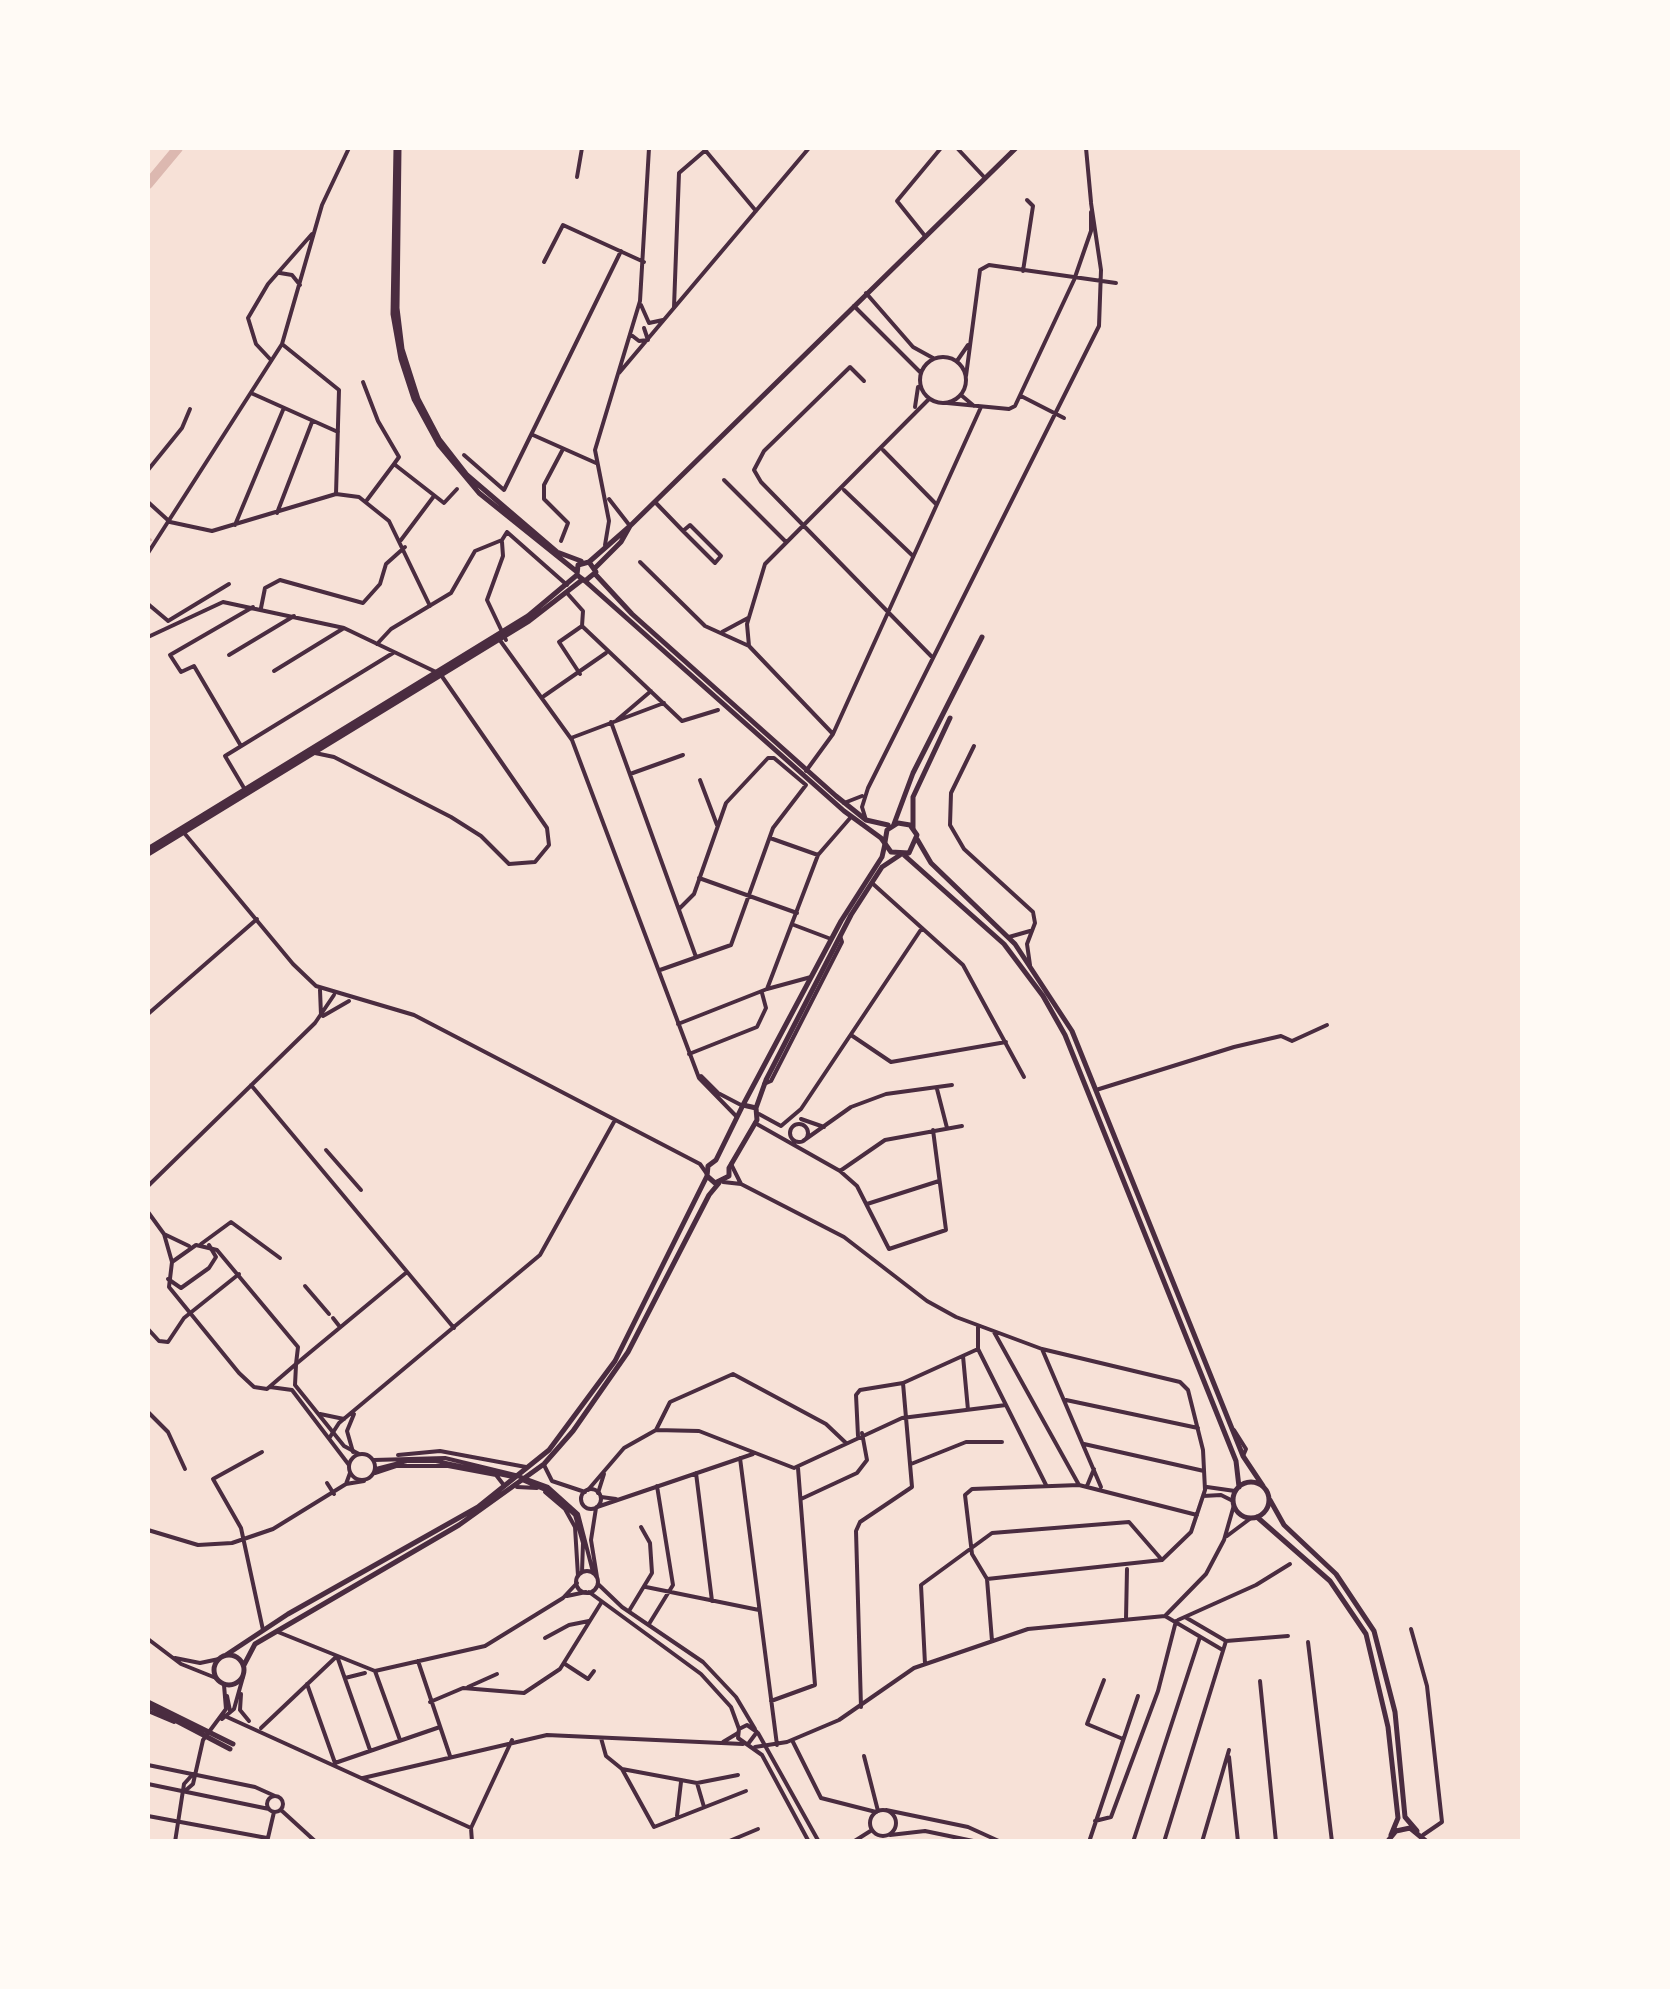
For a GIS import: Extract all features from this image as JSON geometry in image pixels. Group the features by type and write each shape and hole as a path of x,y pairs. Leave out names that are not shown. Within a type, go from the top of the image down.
{"main road":[{"path":"398,148 396,290 406,365 440,439 500,506 560,554 586,562 609,592 851,816 1004,944 1043,996 1064,1035 1236,1460 1237,1489 1233,1503 1240,1514 1254,1518 1330,1580 1366,1634 1388,1727 1398,1818 1389,1838"},
{"path":"398,148 392,294 404,371 420,413 446,455 520,528 805,772 866,820 913,828"},
{"path":"580,577 586,562 655,502 1016,148"},
{"path":"148,851 314,745 511,632 580,577 595,570 630,526"},
{"path":"501,637 567,588"},
{"path":"517,1484 273,1630 248,1651 243,1677 233,1685 216,1678 214,1668 219,1658 260,1634 273,1630 288,1622 517,1484 580,1412 615,1361 710,1163 716,1160 831,939 882,858 914,773 982,637"},
{"path":"950,718 913,797 917,839 930,863 1009,936 1072,1032 1243,1456 1284,1526 1336,1574 1374,1631 1395,1712 1406,1817 1422,1836"},
{"path":"186,825 312,753 332,737"},
{"path":"534,1467 544,1464 573,1431 628,1352 708,1195 721,1183 755,1123 764,1084 864,893 888,862 913,849 917,839"},
{"path":"743,1105 757,1111"},
{"path":"707,1175 721,1183"},
{"path":"1237,1489 1248,1482 1263,1486"},
{"path":"1254,1518 1270,1500"},
{"path":"226,1655 235,1656 244,1665"},
{"path":"148,1706 232,1747 174,1722 148,1706"},
{"path":"1389,1838 1403,1828 1422,1836"}],"street":[{"path":"148,553 282,344 314,230 349,148"},
{"path":"577,177 582,148"},
{"path":"605,545 610,526 596,463 596,436 640,300 649,148"},
{"path":"615,377 809,148"},
{"path":"925,236 896,200 941,148"},
{"path":"957,148 984,178"},
{"path":"866,820 862,807 868,788 1099,326 1101,282 1086,148"},
{"path":"674,307 679,173 707,149 756,211"},
{"path":"1023,270 1032,206 1027,200"},
{"path":"919,382 929,399 1012,408 1074,280 1091,231 1092,203"},
{"path":"544,262 563,225 644,262"},
{"path":"270,359 256,344 248,318 256,300 314,230"},
{"path":"500,506 504,490 621,250"},
{"path":"947,403 961,394 966,376 980,270 989,264 1116,284"},
{"path":"278,274 292,275 300,285"},
{"path":"866,294 913,347 933,358 957,361 966,353 970,335"},
{"path":"640,300 644,318 656,323"},
{"path":"854,306 920,372"},
{"path":"631,332 663,320"},
{"path":"644,328 648,340"},
{"path":"631,332 638,341 648,340"},
{"path":"282,344 339,390 336,494"},
{"path":"915,412 920,372 933,358"},
{"path":"957,361 966,376"},
{"path":"864,382 850,367 755,463 761,482 934,658"},
{"path":"363,382 378,422 400,457 366,502"},
{"path":"251,393 338,432"},
{"path":"961,394 978,406"},
{"path":"1021,396 1064,418"},
{"path":"749,646 748,618 760,573 929,399"},
{"path":"805,772 833,734 978,406"},
{"path":"148,470 182,428 190,409"},
{"path":"234,526 283,410"},
{"path":"277,513 312,422"},
{"path":"532,435 596,463"},
{"path":"561,542 568,523 544,500 544,485 563,448"},
{"path":"882,449 936,504"},
{"path":"464,455 504,490"},
{"path":"394,464 444,503 458,488"},
{"path":"724,480 786,542"},
{"path":"843,488 912,556"},
{"path":"490,497 504,490"},
{"path":"148,502 170,522 212,530 336,494 366,502 389,520 430,606"},
{"path":"401,541 434,496"},
{"path":"606,496 630,526"},
{"path":"655,502 683,531 715,563 722,556 690,524 683,531"},
{"path":"377,644 391,629 451,593 474,551 502,540 508,532 509,518"},
{"path":"508,532 520,528"},
{"path":"508,532 567,588 584,611 582,626 559,642 580,674"},
{"path":"502,540 502,556 487,596 501,637 572,738 695,1068 702,1084 736,1116"},
{"path":"260,608 265,588 280,580 363,603 380,584 386,564 404,547"},
{"path":"640,562 698,620 749,646 833,734"},
{"path":"148,638 230,584"},
{"path":"171,623 223,602 253,606 344,628 438,674 547,828 548,845 535,862 524,866 508,864 467,827 334,756 312,753 314,745"},
{"path":"148,604 171,623"},
{"path":"242,746 194,666 181,672 170,654 253,606"},
{"path":"229,655 294,616"},
{"path":"722,632 748,618"},
{"path":"582,626 682,721 718,710"},
{"path":"274,671 344,628"},
{"path":"544,696 607,652"},
{"path":"244,788 225,756 393,653"},
{"path":"614,721 651,690"},
{"path":"572,738 664,704"},
{"path":"614,721 696,957"},
{"path":"332,737 334,756"},
{"path":"974,746 950,798 952,832 964,850 1034,912 1034,928 1027,944 1030,965"},
{"path":"630,774 683,755"},
{"path":"660,970 731,945 770,838 806,785 774,758 768,758 726,803 688,904 680,908"},
{"path":"700,780 717,825"},
{"path":"844,802 857,802 868,788"},
{"path":"689,1054 757,1028 766,1008 765,991 818,856 851,816"},
{"path":"186,825 257,919 317,986 323,1000 319,1019"},
{"path":"186,825 197,843"},
{"path":"770,838 818,856"},
{"path":"699,878 797,913"},
{"path":"872,882 878,892 963,964 1024,1076"},
{"path":"864,893 878,892"},
{"path":"148,1014 257,919"},
{"path":"793,924 831,939"},
{"path":"781,1126 804,1105 922,928"},
{"path":"1009,936 1024,936 1034,928"},
{"path":"678,1024 814,975"},
{"path":"798,983 804,994"},
{"path":"317,986 334,995 414,1015 700,1164 707,1175"},
{"path":"148,1186 319,1019 334,995"},
{"path":"319,1019 353,1000"},
{"path":"1096,1090 1234,1047 1281,1036 1292,1041 1328,1025"},
{"path":"851,1034 891,1062 1006,1042"},
{"path":"695,1068 713,1089 743,1105"},
{"path":"251,1085 454,1328"},
{"path":"788,1140 806,1139 851,1106 886,1094 952,1085"},
{"path":"936,1087 947,1128"},
{"path":"804,1105 806,1139 812,1155"},
{"path":"757,1111 781,1126 805,1124 824,1128"},
{"path":"331,1434 545,1249 615,1120"},
{"path":"755,1123 840,1170 867,1204 889,1248 946,1230 933,1130"},
{"path":"788,1140 795,1124"},
{"path":"840,1170 885,1140 962,1126"},
{"path":"326,1150 361,1190"},
{"path":"700,1164 710,1163"},
{"path":"731,1164 741,1184"},
{"path":"867,1204 940,1181"},
{"path":"721,1183 741,1184 844,1237 926,1301 978,1326 1042,1349 1180,1382 1188,1390 1198,1428 1205,1485 1191,1532 1162,1560 1127,1567 987,1579"},
{"path":"148,1212 164,1234 172,1262 168,1279 189,1314 249,1384 261,1389 292,1390 331,1434 356,1453 374,1460 435,1450 522,1468 534,1467"},
{"path":"202,1244 231,1222 280,1258"},
{"path":"164,1234 191,1246"},
{"path":"148,1530 198,1545 245,1540 334,1494 346,1484 350,1473 331,1434 294,1382 298,1347 239,1274 209,1245 191,1246 172,1262"},
{"path":"168,1279 181,1288 209,1268 216,1257 209,1245"},
{"path":"270,1387 407,1272"},
{"path":"148,1329 166,1342 189,1314 239,1274"},
{"path":"305,1286 340,1328"},
{"path":"978,1326 978,1349 1046,1485"},
{"path":"994,1332 1079,1484"},
{"path":"800,1500 857,1473 867,1460 856,1395 860,1390 903,1383 978,1349"},
{"path":"1042,1349 1102,1489"},
{"path":"963,1356 968,1410"},
{"path":"656,1430 670,1402 733,1374 826,1424 846,1443"},
{"path":"861,1708 856,1532 860,1522 912,1487 903,1383"},
{"path":"1063,1399 1198,1428"},
{"path":"753,1454 596,1507 584,1506 587,1491 632,1441 656,1430 693,1430 798,1468 860,1435 908,1418 1006,1405"},
{"path":"349,1465 356,1453 348,1426 357,1410"},
{"path":"148,1412 168,1432 185,1469"},
{"path":"317,1412 344,1419"},
{"path":"911,1464 966,1442 1002,1442"},
{"path":"1084,1444 1204,1472"},
{"path":"260,1634 263,1620 245,1540 213,1479 262,1452"},
{"path":"389,1458 454,1460 548,1487 578,1514 596,1578 629,1612 717,1676 768,1747 819,1842"},
{"path":"740,1458 776,1745"},
{"path":"374,1460 375,1471"},
{"path":"346,1484 364,1481 375,1471 407,1461 436,1460 497,1472 544,1489 568,1506 578,1520 583,1543 580,1574 563,1598 485,1646 346,1678"},
{"path":"544,1464 544,1472 552,1481 620,1499"},
{"path":"375,1471 405,1466 452,1466 496,1475 502,1481 502,1491"},
{"path":"771,1702 814,1685 798,1468"},
{"path":"563,1598 587,1592 596,1578 591,1540 606,1469"},
{"path":"1087,1486 1094,1469"},
{"path":"350,1473 364,1481"},
{"path":"696,1474 712,1601"},
{"path":"327,1483 334,1494"},
{"path":"517,1484 537,1488 568,1513 579,1544 580,1574"},
{"path":"992,1640 987,1579 972,1546 965,1495 972,1489 1079,1484 1197,1515"},
{"path":"1205,1485 1222,1493 1237,1489"},
{"path":"648,1624 669,1594 673,1578 657,1486"},
{"path":"1203,1496 1216,1494 1233,1503 1224,1540"},
{"path":"218,1510 228,1504"},
{"path":"1165,1616 1198,1586 1233,1528 1254,1518"},
{"path":"926,1664 921,1585 992,1533 1129,1522 1162,1560"},
{"path":"629,1612 652,1572 652,1555 641,1527"},
{"path":"1176,1621 1290,1564"},
{"path":"1126,1619 1127,1567"},
{"path":"580,1574 596,1578"},
{"path":"576,1583 702,1674 732,1707 738,1731 809,1842"},
{"path":"646,1587 759,1610"},
{"path":"464,1688 524,1693 564,1664 602,1603"},
{"path":"364,1778 512,1740 547,1735 768,1747 861,1708 926,1664 1028,1630 1165,1616 1222,1649"},
{"path":"1186,1617 1226,1642 1288,1636"},
{"path":"263,1620 273,1630 372,1672 400,1740"},
{"path":"545,1638 569,1625 589,1621"},
{"path":"1095,1821 1111,1817 1158,1690 1176,1621"},
{"path":"288,1622 288,1634"},
{"path":"1410,1629 1427,1686 1442,1822 1422,1836"},
{"path":"1133,1842 1201,1636"},
{"path":"148,1639 172,1658 216,1678"},
{"path":"1164,1842 1226,1642"},
{"path":"1308,1642 1332,1842"},
{"path":"336,1656 370,1750"},
{"path":"261,1728 336,1656"},
{"path":"172,1658 200,1663 219,1658"},
{"path":"418,1660 450,1756"},
{"path":"564,1664 588,1679 594,1671"},
{"path":"430,1702 498,1674"},
{"path":"243,1677 242,1716 252,1724"},
{"path":"1104,1680 1087,1724 1122,1739"},
{"path":"1260,1681 1276,1842"},
{"path":"224,1684 231,1716"},
{"path":"307,1684 334,1763"},
{"path":"218,1722 231,1716 241,1694"},
{"path":"175,1842 186,1780 193,1774 203,1740 218,1722 228,1696"},
{"path":"1088,1842 1138,1696"},
{"path":"231,1716 470,1828"},
{"path":"713,1744 747,1725 756,1731"},
{"path":"334,1763 440,1726"},
{"path":"749,1745 756,1731"},
{"path":"601,1738 606,1756 622,1769 654,1827 746,1791"},
{"path":"472,1842 470,1828 512,1740"},
{"path":"792,1740 824,1801 968,1827 1000,1842"},
{"path":"1202,1842 1228,1750 1238,1842"},
{"path":"864,1756 877,1812 870,1822 872,1830 880,1836"},
{"path":"148,1765 282,1800 275,1810 267,1840 148,1816"},
{"path":"622,1769 697,1783 738,1775"},
{"path":"678,1818 681,1782"},
{"path":"697,1783 705,1809"},
{"path":"148,1784 275,1810"},
{"path":"275,1796 268,1799 275,1810 316,1842"},
{"path":"886,1810 896,1824 890,1835"},
{"path":"727,1842 758,1828"},
{"path":"854,1842 872,1830"},
{"path":"871,1842 880,1836 925,1831 978,1842"}],"waterway":[{"path":"148,184 178,148"}]}
